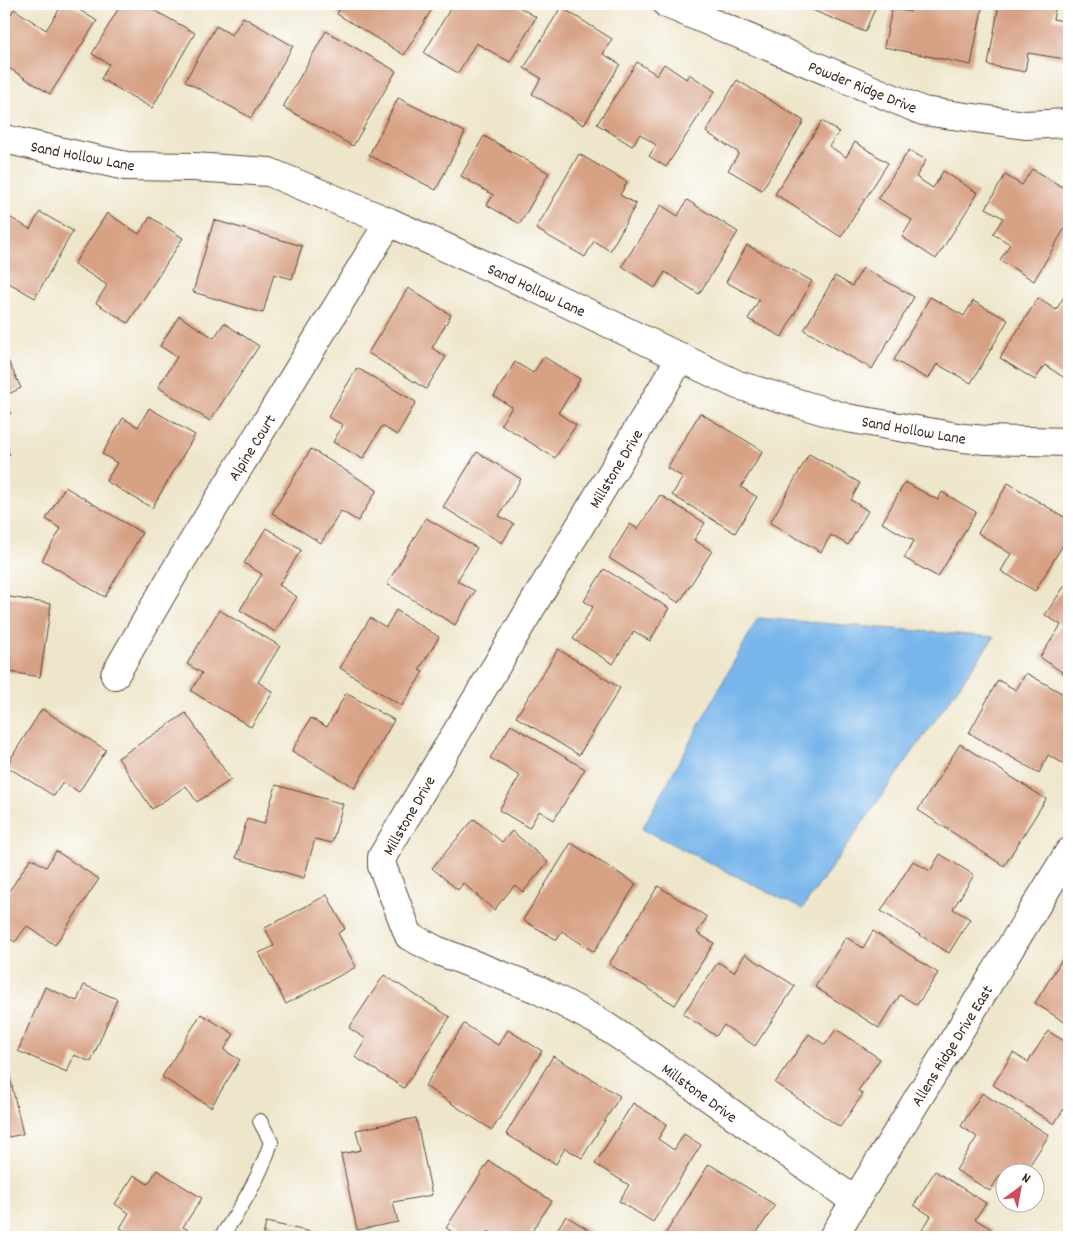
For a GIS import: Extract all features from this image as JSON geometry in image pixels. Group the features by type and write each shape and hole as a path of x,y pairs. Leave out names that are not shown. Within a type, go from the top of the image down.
{"street":[{"name":"Powder Ridge Drive","path":"667,4 923,111 1025,125 1069,123"},
{"name":"Sand Hollow Lane","path":"4,139 126,166 193,167 269,172 389,222 738,385 846,418 963,438 1069,442"},
{"name":"Alpine Court","path":"115,675 175,571 389,222"},
{"name":"Millstone Drive","path":"681,357 382,857 382,866 408,936 436,950 537,989 596,1020 652,1057 855,1202"},
{"name":"Allens Ridge Drive East","path":"833,1237 1069,852"}],"lane":[{"path":"221,1237 238,1213 266,1160 271,1142 260,1121"}],"water":[{"path":"758,618 994,637 802,909 642,829"}],"building":[{"path":"63,4 70,4 97,21 50,94 4,65 4,25 14,9 46,30"},
{"path":"121,4 143,4 195,33 152,108 101,79 109,64 92,54"},
{"path":"343,4 435,4 404,55 337,14"},
{"path":"453,4 514,4 536,17 510,62 476,43 458,73 424,53"},
{"path":"798,4 877,4 865,32"},
{"path":"911,4 983,4 971,65 884,47 892,9 910,12"},
{"path":"999,4 1056,4 1053,19 1069,22 1065,59 1028,53 1025,72 988,65"},
{"path":"561,7 612,39 603,54 620,64 584,125 532,94 541,78 524,68"},
{"path":"243,17 293,46 251,118 185,81 216,26 232,35"},
{"path":"326,31 396,71 353,146 283,107"},
{"path":"637,62 657,75 664,64 686,79 689,74 715,91 666,167 649,156 656,145 640,134 632,146 597,124"},
{"path":"737,80 804,121 762,190 728,170 739,153 706,132"},
{"path":"398,98 465,132 436,190 369,155"},
{"path":"822,121 839,132 829,146 846,157 855,142 888,163 841,237 775,194"},
{"path":"484,136 549,173 520,224 487,205 493,195 461,176"},
{"path":"909,150 926,160 916,177 933,188 943,171 978,193 936,259 902,237 912,220 878,198"},
{"path":"579,154 627,182 620,195 636,204 610,251 594,241 585,257 536,229"},
{"path":"1032,169 1069,191 1069,221 1034,281 1000,260 1010,244 993,234 1003,218 986,208 1005,175 1022,185"},
{"path":"687,200 738,232 699,294 665,272 655,288 622,266 661,205 678,216"},
{"path":"40,212 73,231 35,298 4,280 4,214 30,229"},
{"path":"107,213 139,234 150,217 183,238 128,323 96,303 107,285 74,264"},
{"path":"214,220 302,246 292,279 274,274 263,313 193,292"},
{"path":"747,245 812,281 782,337 748,319 759,300 726,282"},
{"path":"863,268 914,297 872,369 804,330 835,276 852,286"},
{"path":"408,288 451,315 432,348 446,357 426,389 368,353"},
{"path":"1065,295 1069,297 1069,381 1045,365 1035,380 1000,358 1038,298 1056,310"},
{"path":"930,297 964,316 973,301 1008,320 971,383 937,364 928,379 894,360"},
{"path":"179,316 214,338 224,323 259,346 210,421 158,387 177,357 160,346"},
{"path":"4,352 21,388 4,396"},
{"path":"544,357 580,379 558,413 576,425 555,458 501,424 512,407 494,396 515,362 533,373"},
{"path":"357,368 416,402 397,435 382,426 363,459 333,442 343,425 328,417"},
{"path":"4,397 11,413 4,417"},
{"path":"149,408 195,435 152,508 106,481 117,463 102,454 123,418 138,427"},
{"path":"700,413 763,451 741,487 757,497 735,533 672,495 683,477 667,468"},
{"path":"4,443 10,455 4,458"},
{"path":"311,449 377,490 358,521 341,511 321,543 272,513"},
{"path":"477,452 521,479 499,516 514,524 502,543 443,507"},
{"path":"809,454 860,483 851,500 868,511 848,545 831,535 821,552 770,523"},
{"path":"905,482 938,500 942,492 976,512 938,577 904,558 914,541 882,523"},
{"path":"1008,483 1069,520 1069,535 1035,591 1001,571 1011,554 978,533"},
{"path":"65,487 142,533 105,597 42,560 61,529 46,519"},
{"path":"660,495 705,523 694,540 712,551 679,603 609,558 630,524 638,529"},
{"path":"426,518 477,548 457,581 475,591 455,625 387,584"},
{"path":"266,528 301,550 279,585 297,597 275,632 240,610 262,574 244,563"},
{"path":"604,569 669,608 650,641 634,631 613,664 573,639 593,607 584,601"},
{"path":"1066,584 1069,586 1069,677 1040,657 1061,625 1045,615"},
{"path":"4,596 51,604 40,677 4,671"},
{"path":"219,610 280,646 258,682 273,692 251,727 191,691 202,673 187,664"},
{"path":"396,610 439,637 419,670 423,672 402,706 340,668 370,618 386,627"},
{"path":"558,649 620,688 579,755 516,717"},
{"path":"1026,673 1069,697 1069,760 1066,765 1048,755 1039,773 969,733 998,680 1016,690"},
{"path":"346,693 394,720 355,788 292,751 311,718 327,727"},
{"path":"42,709 106,750 79,792 63,782 54,796 6,766"},
{"path":"186,713 231,780 197,802 186,786 152,809 118,758"},
{"path":"511,725 585,769 554,820 539,811 529,828 499,810 520,776 490,758"},
{"path":"960,744 1046,799 1004,866 918,810"},
{"path":"276,785 343,804 332,843 315,839 304,878 236,858 247,819 264,824"},
{"path":"474,819 502,842 512,831 548,862 523,892 515,885 494,910 463,883 458,890 432,868"},
{"path":"571,843 636,884 594,952 562,931 557,940 523,920"},
{"path":"56,851 99,879 55,945 27,926 15,942 4,934 4,899 31,858 46,867"},
{"path":"940,854 974,875 953,909 970,919 949,953 881,911 913,861 930,871"},
{"path":"658,886 707,917 697,933 714,943 675,1005 609,964"},
{"path":"327,895 345,929 338,933 356,967 286,1004 259,953 274,946 265,928"},
{"path":"873,931 938,973 917,1005 900,995 879,1028 815,987 846,937 863,948"},
{"path":"1069,948 1069,1025 1035,1003"},
{"path":"745,954 795,986 755,1046 724,1025 716,1036 683,1014 718,962 734,972"},
{"path":"384,975 450,1017 404,1088 355,1057 366,1039 349,1028"},
{"path":"84,985 117,999 91,1062 74,1055 67,1072 18,1051 45,987 77,1001"},
{"path":"201,1014 234,1034 224,1050 240,1060 211,1107 162,1077"},
{"path":"464,1024 498,1045 508,1030 542,1051 492,1130 425,1086"},
{"path":"836,1029 880,1059 858,1091 863,1094 840,1127 775,1083 809,1034 825,1045"},
{"path":"1048,1031 1069,1044 1069,1101 1054,1124 993,1085 1013,1053 1028,1062"},
{"path":"553,1056 620,1096 582,1158 565,1148 556,1164 506,1134"},
{"path":"8,1069 23,1134 4,1138 4,1070"},
{"path":"982,1093 1049,1135 1030,1164 996,1164 996,1181 990,1191 956,1170 977,1137 961,1126"},
{"path":"633,1103 667,1124 658,1139 674,1150 684,1134 701,1145 653,1222 619,1201 629,1185 595,1164"},
{"path":"416,1118 432,1195 393,1202 398,1222 357,1230 341,1154 361,1150 356,1130"},
{"path":"489,1161 552,1201 528,1237 498,1237 488,1231 484,1237 461,1237 446,1228"},
{"path":"709,1164 775,1205 754,1237 664,1236"},
{"path":"157,1170 202,1198 183,1227 199,1237 134,1237 120,1228 129,1213 115,1204 134,1175 148,1184"},
{"path":"935,1171 986,1203 975,1219 993,1230 988,1237 918,1237 931,1216 914,1205"},
{"path":"566,1216 600,1237 552,1237"},
{"path":"266,1222 329,1236 329,1237 263,1237"}]}
